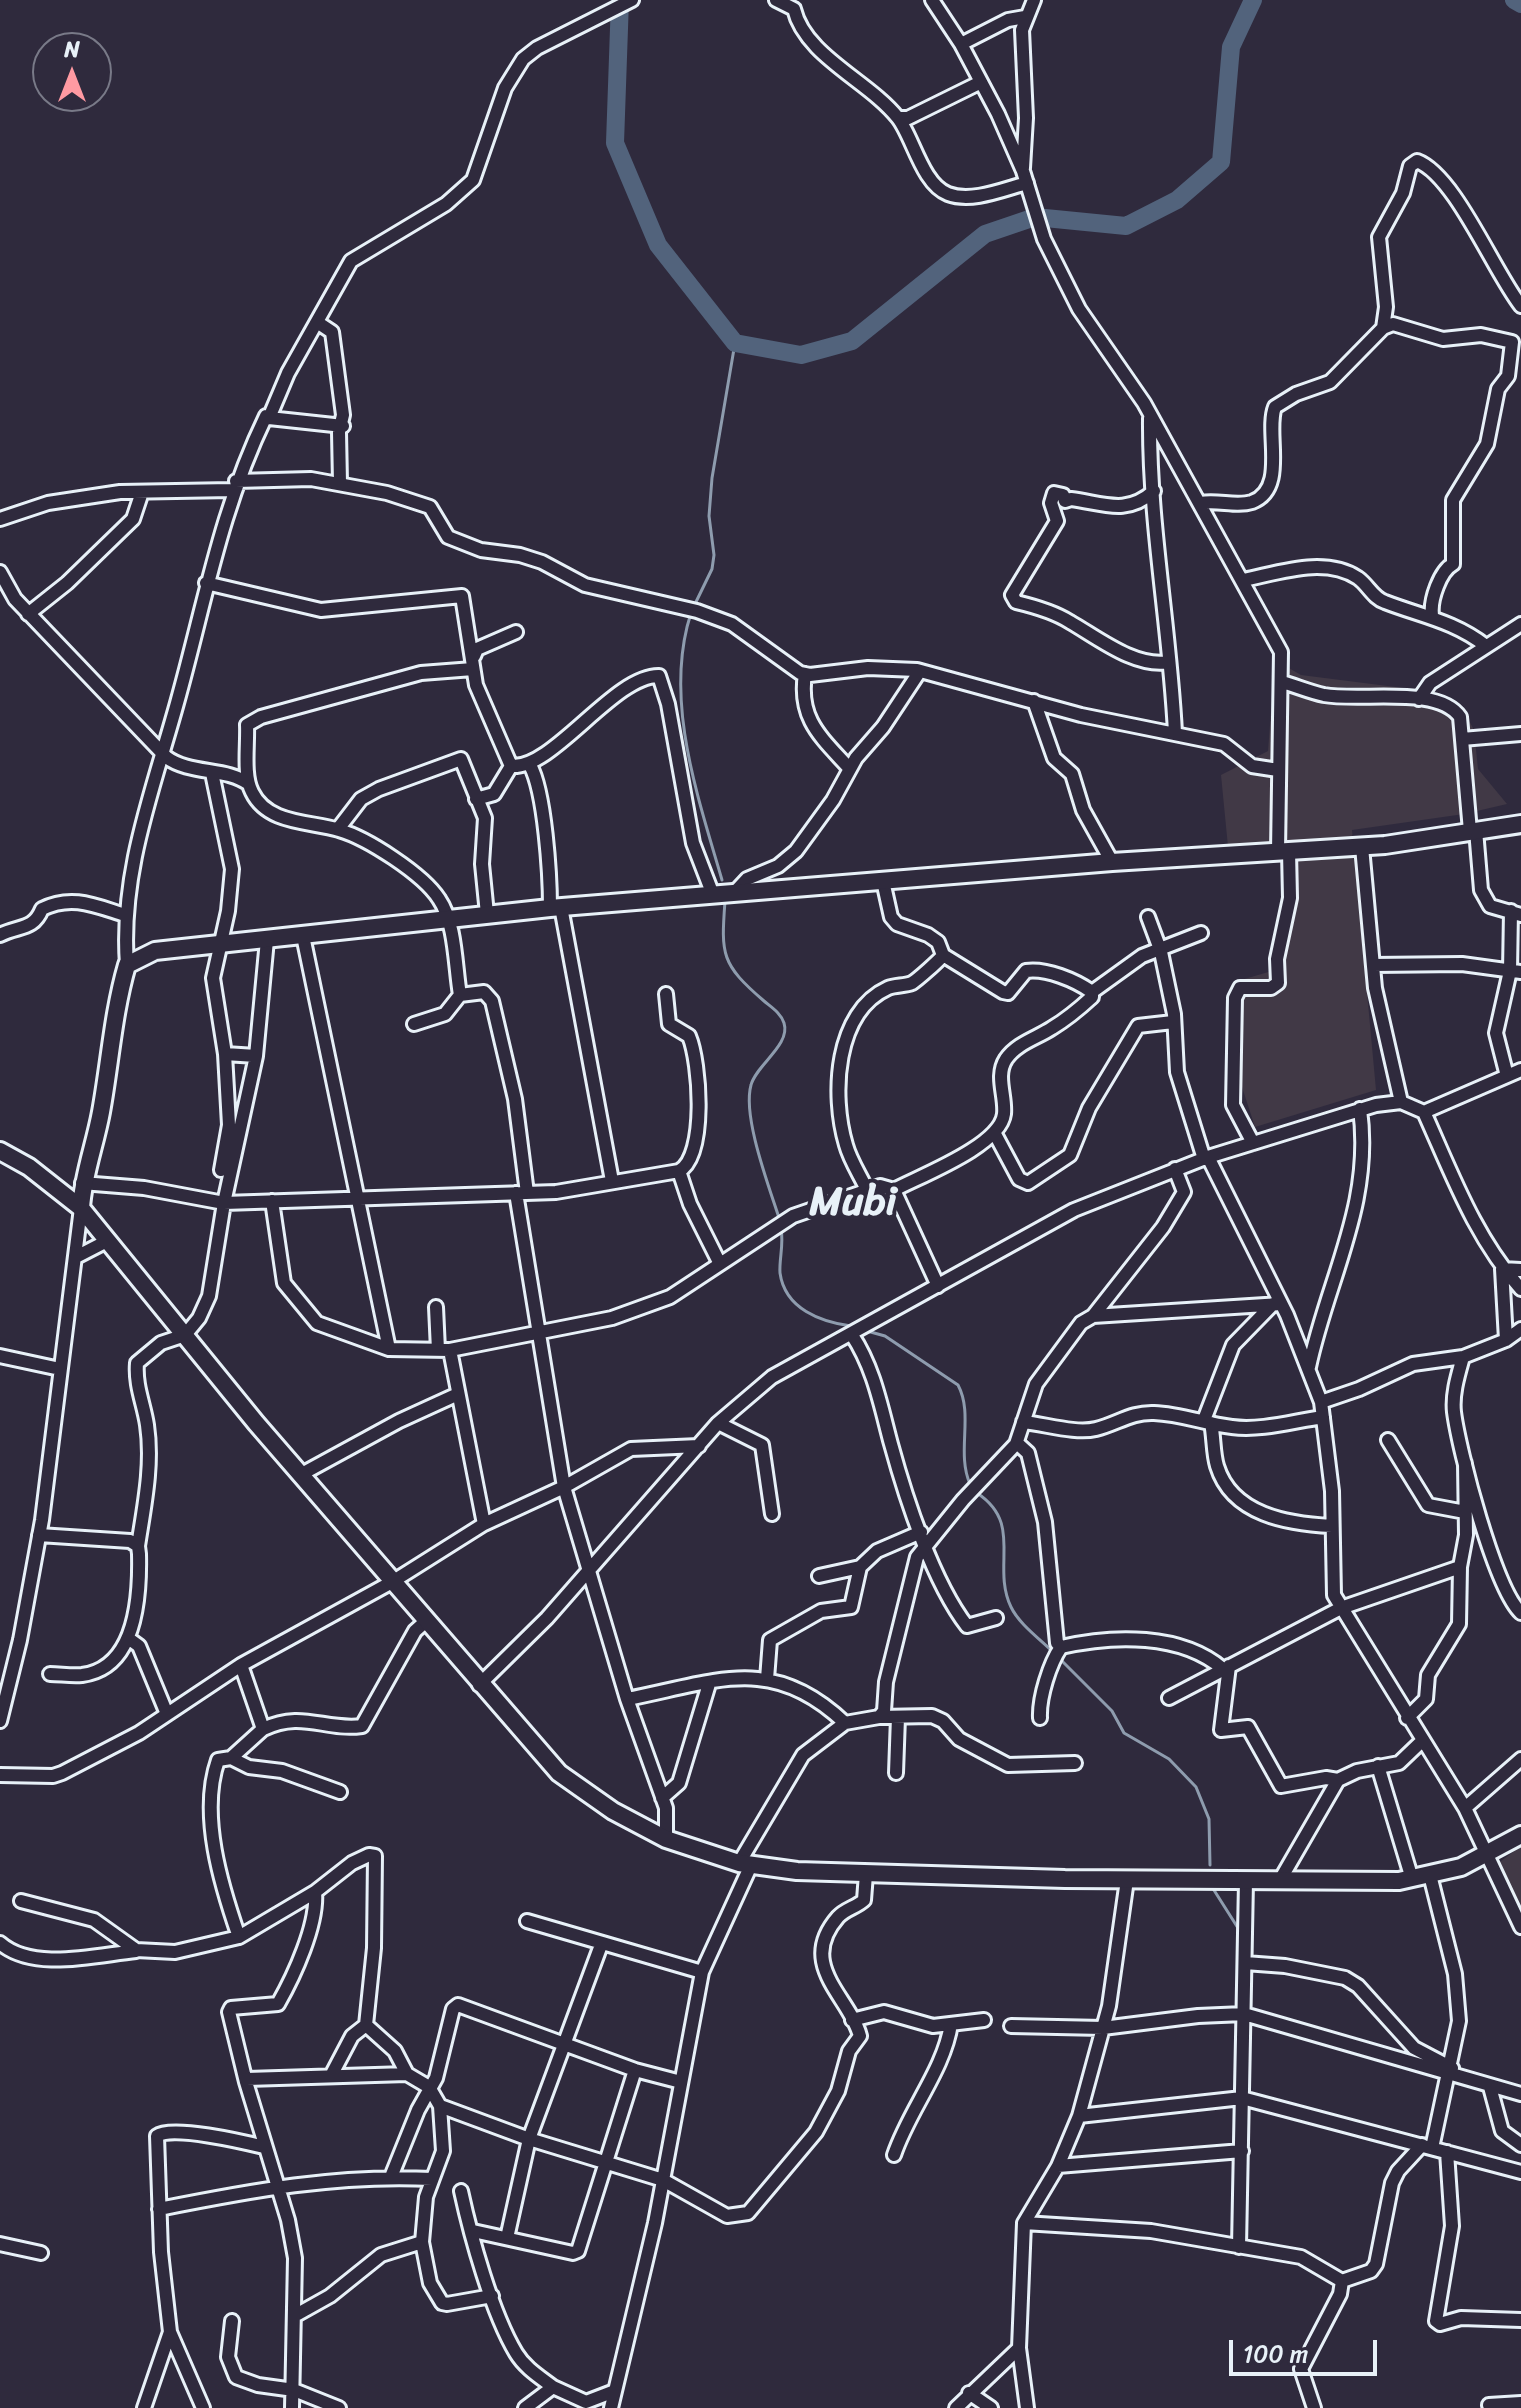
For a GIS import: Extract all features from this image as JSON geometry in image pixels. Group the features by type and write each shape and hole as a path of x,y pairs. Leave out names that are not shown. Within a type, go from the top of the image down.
{"main road":[{"path":"81,1208 82,1183 101,1115 119,995 127,965 155,951 556,908 1112,862 1362,847 1521,824"},
{"path":"0,1151 29,1167 81,1208 300,1475 479,1685 559,1773 613,1811 666,1839 745,1864 866,1874 1279,1882 1412,1879 1486,1856 1521,1835"}],"street":[{"path":"269,418 288,373 351,261 446,204 473,180 505,88 523,59 537,48 632,0"},
{"path":"776,0 794,9 801,31 871,89 898,118 921,164 949,195 990,194 1025,177"},
{"path":"794,9 806,0"},
{"path":"932,0 981,82 1025,177 1044,239 1079,309 1150,416 1281,652 1278,770 1283,851 1290,898 1277,959 1278,983 1271,988 1240,988 1235,998 1233,1105 1253,1143"},
{"path":"1025,177 1022,30 1034,0"},
{"path":"961,44 1008,20 1025,17"},
{"path":"898,118 908,118 981,82"},
{"path":"1383,328 1386,307 1379,237 1403,193 1410,166 1417,161 1428,165 1460,206 1521,306"},
{"path":"317,322 332,332 343,426 339,432 340,483"},
{"path":"1201,503 1221,500 1243,503 1259,498 1267,490 1272,472 1275,407 1296,394 1330,382 1383,328 1393,324 1443,339 1481,335 1512,342 1508,376 1498,389 1487,444 1453,500 1453,564 1440,580 1431,605 1432,615"},
{"path":"127,965 125,915 134,857 234,485 266,416 343,426"},
{"path":"1150,416 1154,535 1167,619 1175,733"},
{"path":"0,519 48,503 142,492 234,485 340,483 430,507 448,537 465,544 520,555 585,585 697,611 732,624 805,674 868,668 920,671 1081,715 1224,744 1252,766 1278,770"},
{"path":"1154,491 1145,499 1117,508 1071,499 1065,501 1063,495 1054,493 1051,503 1057,521 1012,595 1016,602 1068,620 1084,633 1134,658 1169,662"},
{"path":"28,614 67,583 133,519 142,492"},
{"path":"1243,580 1287,570 1329,568 1356,577 1381,601 1432,615 1466,631 1486,646"},
{"path":"0,572 28,614 173,763 237,776 249,784"},
{"path":"206,583 321,610 459,595 476,685 511,766"},
{"path":"1419,699 1430,683 1521,624"},
{"path":"474,662 477,649 516,632"},
{"path":"460,995 448,919 439,898 380,849 338,829 292,821 267,809 253,794 249,784 250,721 421,673 474,662"},
{"path":"734,893 747,879 778,866 796,851 833,800 849,768 883,727 920,671"},
{"path":"805,674 801,698 806,714 830,749 849,768"},
{"path":"511,766 530,765 618,695 645,679 659,676 668,704 693,843 713,895"},
{"path":"1282,682 1323,695 1441,701 1460,717 1481,890 1490,906 1516,913 1515,972 1496,1033 1507,1076"},
{"path":"1034,701 1054,758 1072,774 1083,810 1112,862"},
{"path":"1462,739 1521,734"},
{"path":"338,829 361,799 379,789 461,759 485,818 482,864 487,914"},
{"path":"530,765 536,780 556,908 612,1181"},
{"path":"476,799 494,794 511,766"},
{"path":"212,773 232,869 213,978 225,1054 229,1125 221,1170"},
{"path":"1362,847 1373,965 1401,1102"},
{"path":"883,881 891,917 897,924 928,935 938,942 943,955 1008,993 1026,971 1034,970 1072,981 1092,992"},
{"path":"0,935 27,928 37,922 42,909 71,901 91,902 125,915"},
{"path":"1148,917 1159,948 1173,1022 1177,1072 1206,1158 1309,1367 1321,1402 1332,1526 1332,1583 1341,1608 1465,1808 1521,1927"},
{"path":"272,1201 278,1260 284,1283 296,1299 317,1323 389,1349 444,1350 612,1318 670,1297 793,1216 880,1186 894,1190 962,1156 995,1134 1004,1114 1001,1076 1005,1061 1018,1046 1075,1012 1092,997 1092,992 1159,948 1201,933"},
{"path":"303,936 389,1349"},
{"path":"50,1674 83,1675 101,1669 128,1638 137,1616 140,1590 138,1546 148,1462 147,1424 140,1397 137,1363 161,1343 185,1335 199,1318 209,1296 224,1203 256,1056 267,940"},
{"path":"867,1190 846,1148 842,1128 840,1085 848,1033 863,1003 889,988 914,982 943,955"},
{"path":"1373,965 1462,964 1515,972"},
{"path":"414,1024 445,1014 460,995 484,992 492,1001 515,1099 538,1331 564,1487 627,1699 662,1798 666,1839"},
{"path":"82,1183 144,1188 224,1203 556,1192 679,1171 687,1167 694,1152 698,1071 689,1036 669,1024 666,994"},
{"path":"995,1134 1019,1179 1028,1183 1042,1177 1070,1155 1089,1108 1138,1026 1173,1022"},
{"path":"225,1054 256,1056"},
{"path":"1424,1112 1521,1070"},
{"path":"479,1685 536,1629 718,1423 772,1377 1074,1210 1175,1169 1360,1109 1401,1102 1424,1112 1462,1198 1502,1269 1521,1289"},
{"path":"1309,1367 1328,1293 1356,1215 1364,1134 1360,1109"},
{"path":"879,1717 884,1711 886,1682 904,1622 911,1576 923,1538 1017,1443 1036,1384 1081,1323 1093,1316 1177,1205 1184,1185 1175,1169"},
{"path":"679,1171 690,1204 720,1264"},
{"path":"894,1190 938,1286"},
{"path":"0,1721 20,1640 39,1535 81,1208"},
{"path":"76,1257 107,1241"},
{"path":"1502,1269 1521,1270"},
{"path":"1502,1269 1506,1340"},
{"path":"1093,1316 1277,1304"},
{"path":"1277,1304 1233,1345 1207,1421 1216,1463 1238,1501 1256,1511 1282,1519 1332,1526"},
{"path":"436,1307 444,1350 458,1394 484,1524"},
{"path":"1321,1402 1359,1389 1413,1364 1463,1357 1506,1340 1521,1329"},
{"path":"852,1335 861,1349 882,1403 897,1465 923,1538 967,1626 996,1618"},
{"path":"0,1356 60,1369"},
{"path":"1463,1357 1454,1410 1465,1463 1505,1587 1521,1613"},
{"path":"300,1475 458,1394"},
{"path":"1023,1422 1086,1430 1140,1414 1192,1416 1254,1427 1323,1417"},
{"path":"718,1423 762,1445 772,1514"},
{"path":"1388,1440 1428,1505 1465,1512"},
{"path":"1017,1443 1028,1453 1045,1522 1057,1652 1039,1706 1040,1718"},
{"path":"0,1775 58,1775 167,1714 241,1665 392,1582 484,1524 564,1487 641,1446 699,1446"},
{"path":"1407,1718 1426,1699 1428,1675 1459,1624 1460,1567 1466,1535 1465,1463"},
{"path":"39,1535 130,1541 138,1546"},
{"path":"819,1576 860,1567 877,1551 923,1538"},
{"path":"767,1679 770,1640 821,1611 851,1607 860,1567"},
{"path":"1169,1698 1341,1608 1460,1567"},
{"path":"231,1758 263,1729 287,1719 362,1726 415,1631 425,1622"},
{"path":"128,1638 139,1646 167,1714"},
{"path":"1057,1652 1104,1640 1186,1646 1226,1668"},
{"path":"241,1665 263,1729"},
{"path":"1226,1668 1221,1730 1248,1727 1281,1786 1326,1778 1338,1780 1378,1766 1399,1763 1422,1741"},
{"path":"627,1699 740,1677 767,1679 808,1693 845,1723"},
{"path":"662,1798 679,1783 709,1684"},
{"path":"611,2408 612,2392 663,2180 702,1972 745,1864 789,1772 803,1755 845,1723 921,1714 943,1721 959,1739 1008,1765 1075,1763"},
{"path":"896,1773 898,1717"},
{"path":"239,1937 220,1879 211,1821 216,1764 223,1757 231,1758 249,1767 282,1771 340,1792"},
{"path":"1465,1808 1521,1759"},
{"path":"1378,1766 1412,1879"},
{"path":"1279,1882 1338,1780"},
{"path":"21,1901 94,1920 136,1950 175,1952 239,1937 315,1892 352,1863 369,1855 375,1856 374,1948 366,2025 352,2036 332,2074"},
{"path":"440,2106 529,2139 663,2180 727,2216 739,2217 756,2207 828,2112 849,2051 860,2036 825,1974 825,1941 838,1917 864,1900 866,1874"},
{"path":"1024,2223 1151,2231 1301,2257 1342,2281 1371,2271 1376,2264 1392,2183 1398,2171 1427,2147 1451,2072 1459,2021 1455,1974 1430,1875"},
{"path":"1027,2408 1019,2348 1024,2223 1058,2166 1079,2116 1103,2028 1127,1880"},
{"path":"1239,2247 1246,1881"},
{"path":"292,2408 295,2258 288,2220 264,2147 235,2040 231,2008 278,2004 311,1937 316,1908 315,1892"},
{"path":"527,1921 702,1972"},
{"path":"0,1943 8,1950 43,1959 151,1949"},
{"path":"507,2238 529,2139 601,1945"},
{"path":"1245,1963 1285,1966 1345,1978 1358,1986 1414,2048 1451,2072"},
{"path":"391,2177 441,2065 453,2009 458,2005 635,2070 681,2082"},
{"path":"852,2020 884,2012 933,2026 984,2020"},
{"path":"1011,2026 1103,2028 1198,2016 1244,2014 1521,2094"},
{"path":"894,2155 910,2115 944,2051 951,2024"},
{"path":"366,2025 395,2051 407,2074"},
{"path":"473,2231 573,2253 578,2251 635,2070"},
{"path":"247,2079 407,2074 429,2087 440,2106 443,2151 432,2179 422,2242 430,2283 442,2303 492,2296"},
{"path":"1490,2087 1502,2131 1521,2145"},
{"path":"1079,2116 1242,2098 1521,2172"},
{"path":"203,2408 170,2332 159,2209 158,2133 198,2133 222,2141 264,2147"},
{"path":"1058,2166 1242,2151"},
{"path":"1447,2152 1452,2226 1436,2321 1440,2324 1461,2318 1521,2320"},
{"path":"159,2209 276,2186 391,2177 432,2179"},
{"path":"461,2191 492,2296 516,2352 527,2367 553,2387 586,2402 612,2392"},
{"path":"296,2315 330,2296 381,2255 422,2242"},
{"path":"0,2244 41,2253"},
{"path":"1314,2408 1301,2369 1340,2294 1342,2281"},
{"path":"232,2321 228,2357 236,2377 258,2385 294,2390 339,2408"},
{"path":"144,2408 170,2332"},
{"path":"956,2408 1019,2348"},
{"path":"525,2408 553,2387"},
{"path":"969,2393 991,2408"},
{"path":"1489,2405 1521,2403"}],"shaded area":[{"path":"1275,660 1301,675 1435,692 1460,704 1474,730 1478,769 1507,804 1464,814 1352,830 1376,1090 1255,1127 1242,1087 1241,980 1282,968 1295,859 1229,857 1221,775 1268,751"},
{"path":"1521,1846 1521,1924 1493,1867"}],"waterway":[{"path":"620,0 615,143 658,245 735,343 801,355 852,341 985,234 1035,217 1126,226 1177,200 1221,162 1231,47 1253,0"},
{"path":"1514,0 1521,4"},
{"path":"694,606 712,569 714,555 709,516 712,478 735,343"},
{"path":"691,613 683,646 682,713 694,782 722,880"},
{"path":"725,901 723,934 727,957 739,977 778,1013 784,1023 782,1039 754,1077 749,1099 758,1153 780,1221"},
{"path":"781,1229 780,1273 789,1296 806,1312 851,1326"},
{"path":"867,1331 885,1336 958,1385 965,1409 964,1459 970,1484"},
{"path":"977,1493 991,1505 999,1518 1003,1532 1006,1591 1011,1607 1024,1625 1053,1652"},
{"path":"1059,1658 1112,1711 1124,1733 1169,1759 1196,1787 1209,1819 1210,1865"},
{"path":"1212,1887 1238,1928 1239,1939"}],"district":[{"name":"Mubi","path":"853,1204"}]}
